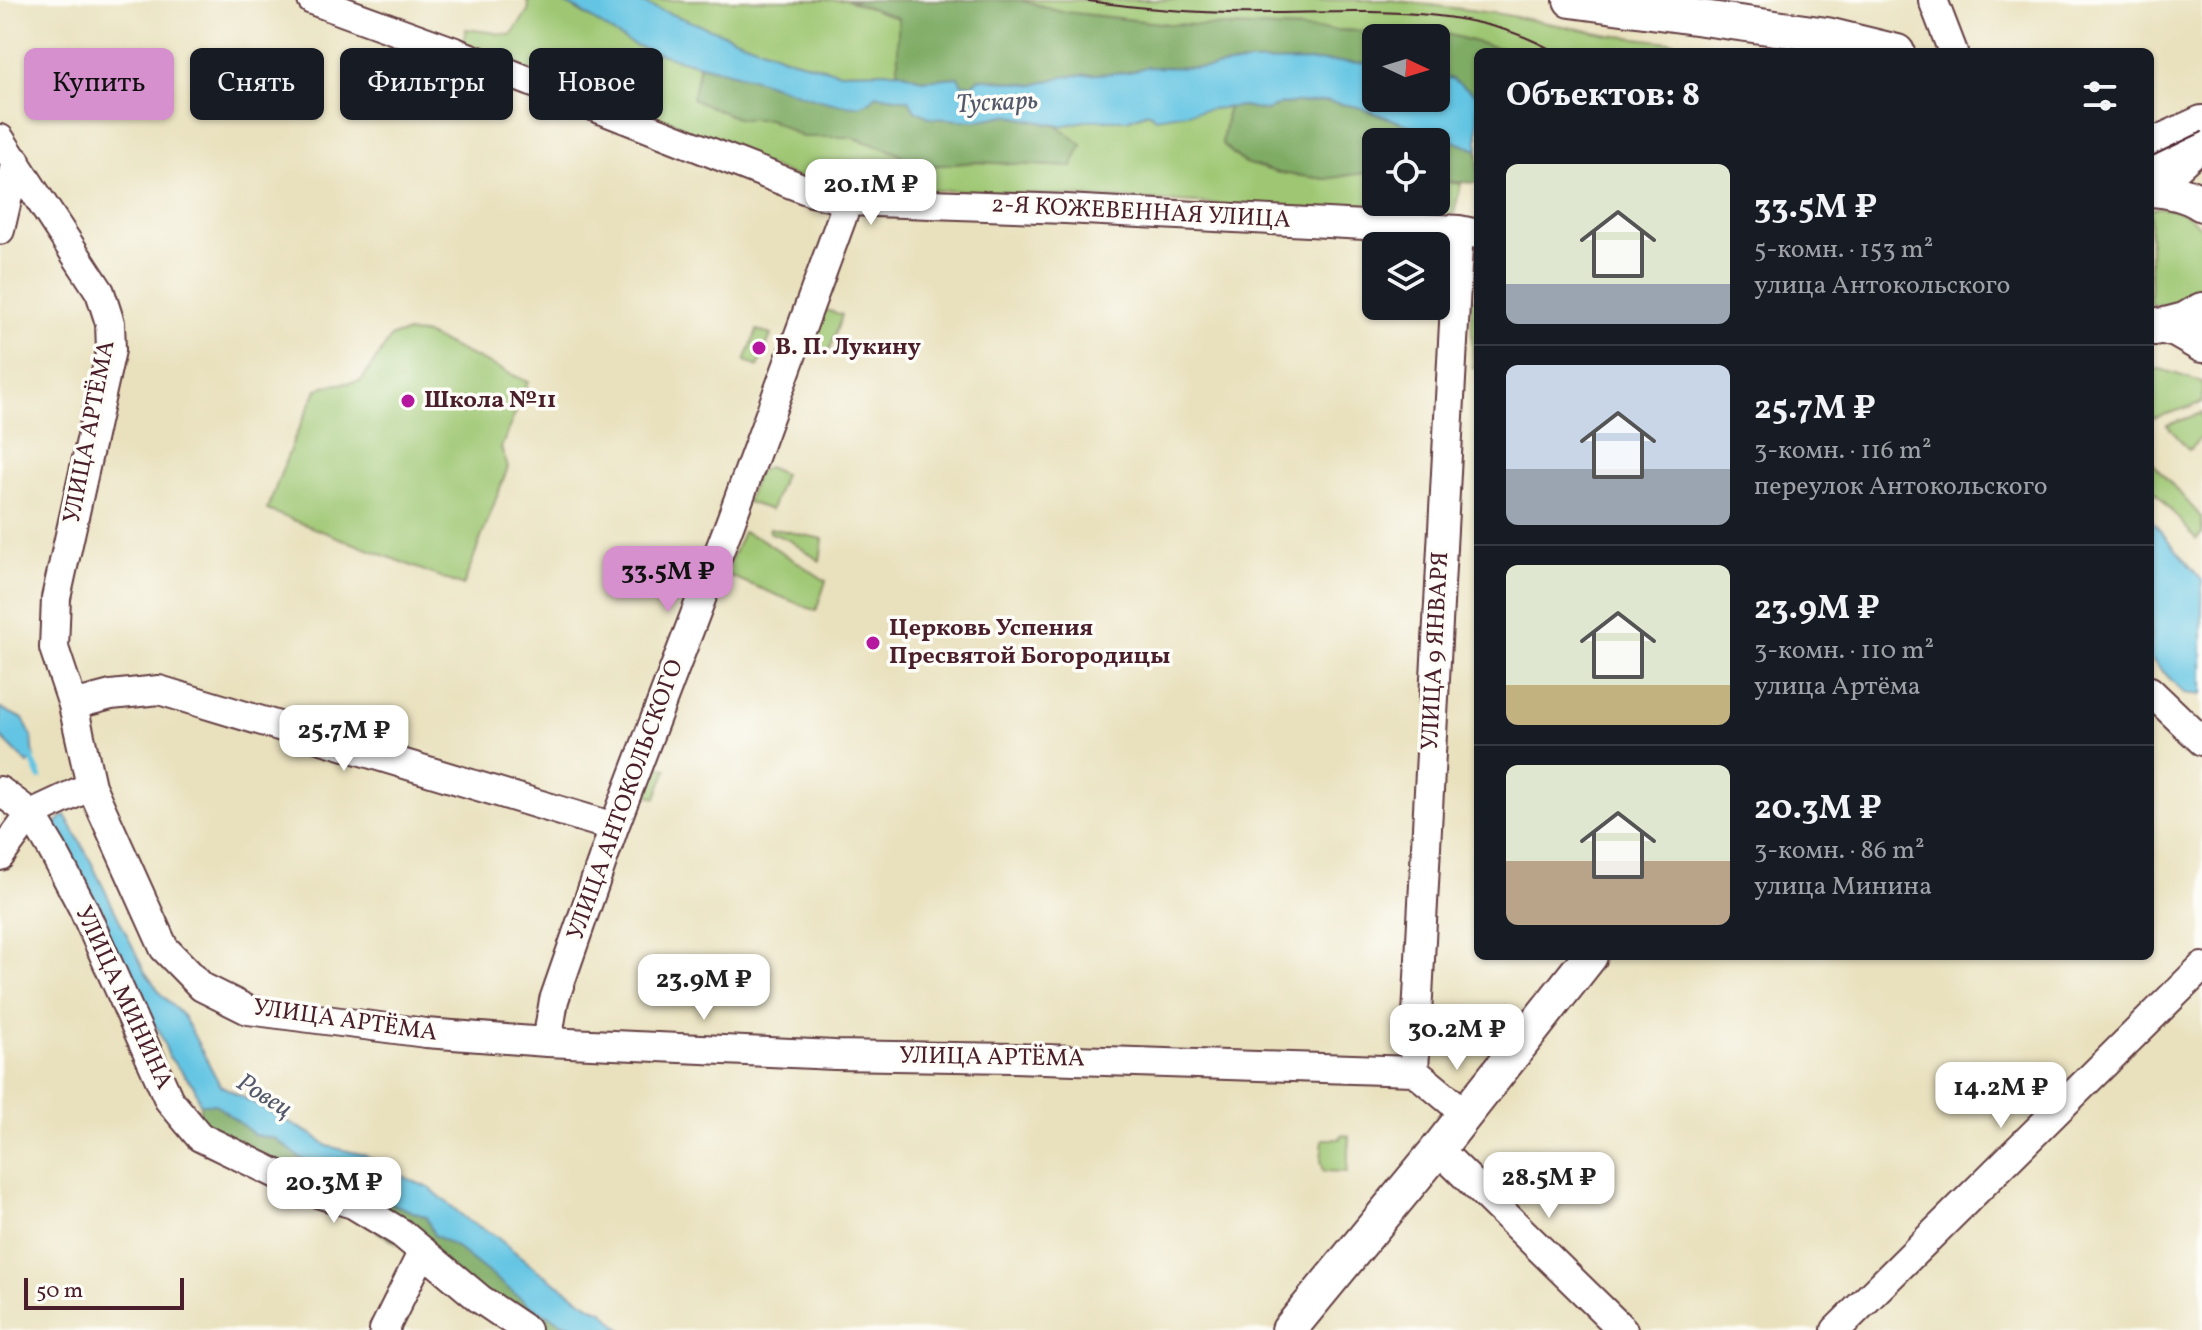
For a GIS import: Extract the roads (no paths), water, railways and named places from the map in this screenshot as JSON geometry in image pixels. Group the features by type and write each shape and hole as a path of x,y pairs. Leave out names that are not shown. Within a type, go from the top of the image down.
{"main road":[{"path":"1571,0 1827,35 1881,48"},
{"path":"2154,145 2202,123"},
{"path":"2154,185 2202,141"},
{"path":"2154,189 2172,191 2202,204"},
{"path":"2155,326 2185,320 2202,310"},
{"path":"2155,326 2188,335 2202,345"},
{"path":"1289,1330 1438,1149 1587,960"}],"street":[{"name":"2-Я КОЖЕВЕННАЯ УЛИЦА","path":"312,0 455,52 785,182 848,201 1081,210 1468,232"},
{"path":"1933,0 1951,48"},
{"path":"0,230 8,150"},
{"name":"УЛИЦА АРТЁМА","path":"8,150 100,292 110,323 111,350 56,598 54,648 73,705 91,786 164,948 202,987 248,1010 426,1033 547,1042 835,1055 1414,1071"},
{"name":"УЛИЦА АНТОКОЛЬСКОГО","path":"547,1042 554,1000 614,827 848,201"},
{"name":"УЛИЦА 9 ЯНВАРЯ","path":"1414,1071 1468,232"},
{"path":"73,705 111,695 159,690 614,827"},
{"path":"2154,695 2202,741"},
{"path":"0,856 31,814 91,786"},
{"path":"0,791 31,814"},
{"name":"УЛИЦА МИНИНА","path":"31,814 83,908 169,1100 200,1137 314,1192 353,1204 401,1233 480,1299 526,1330"},
{"path":"1836,1330 2202,967"},
{"path":"1414,1071 1466,1114"},
{"path":"1438,1149 1623,1330"},
{"path":"384,1330 423,1251"}],"water":[{"name":"Тускарь","path":"555,0 634,0 790,59 838,72 898,71 923,80 958,77 962,84 973,84 979,78 1034,85 1066,76 1129,72 1147,67 1209,68 1250,62 1362,63 1362,108 1325,101 1280,104 1266,111 1244,106 1156,118 1148,112 1127,120 1089,120 1061,126 1006,115 975,121 931,118 915,110 909,100 877,95 862,105 843,105 663,55 663,48 642,48"},
{"path":"1450,78 1474,93 1474,149 1450,140 1450,128 1417,128 1372,112 1450,112"},
{"path":"2154,524 2202,580 2202,695 2184,693 2154,662"},
{"path":"0,708 23,719 32,737 34,757 28,764 0,736"},
{"path":"65,815 145,972 184,1017 220,1085 315,1136 327,1146 365,1155 431,1189 470,1222 493,1234 537,1270 592,1307 603,1311 622,1330 587,1330 563,1323 529,1305 456,1247 434,1235 426,1217 391,1203 367,1185 324,1165 302,1159 276,1139 255,1135 215,1104 200,1104 194,1086 169,1057 159,1030 139,1011 50,828"}],"waterway":[{"name":"Ровец","path":"30,755 40,777"}],"tram line":[{"path":"1082,0 1195,12 1413,14 1487,25 1547,48"},
{"path":"2154,155 2202,132"}],"place":[{"name":"В. П. Лукину","path":"759,348"},
{"name":"Школа №11","path":"408,401"},
{"name":"Церковь Успения Пресвятой Богородицы","path":"873,643"}]}
